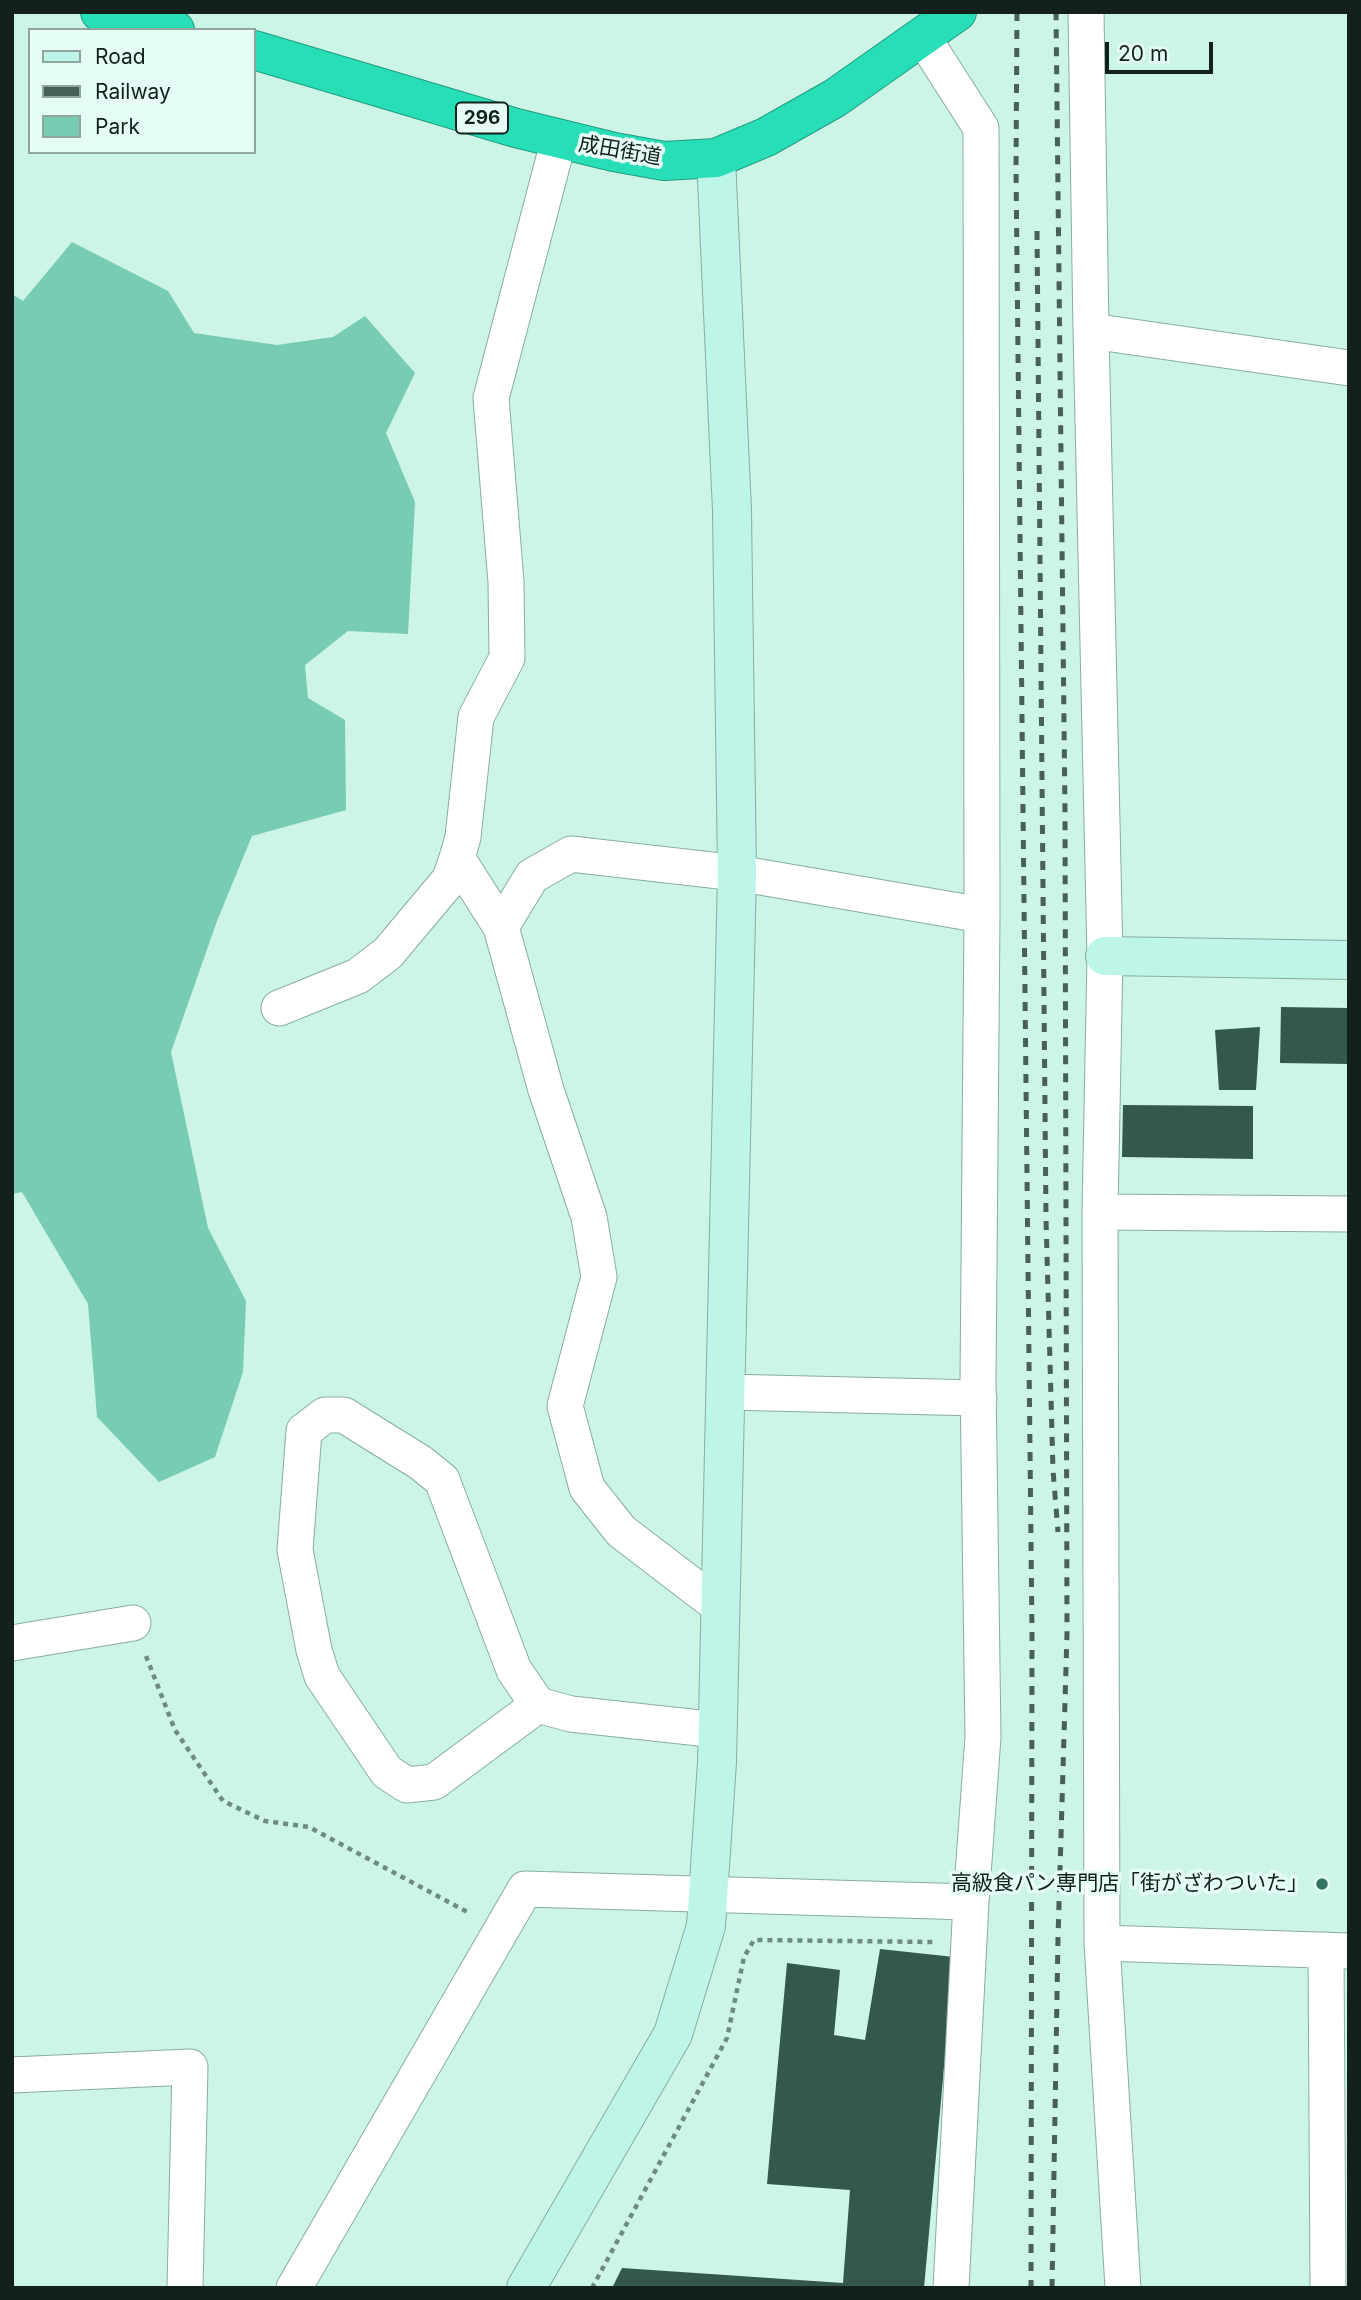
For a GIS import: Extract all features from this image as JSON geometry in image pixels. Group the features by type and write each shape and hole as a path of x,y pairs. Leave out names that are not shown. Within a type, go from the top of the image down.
{"highway":[{"path":"100,12 167,28"},
{"name":"成田街道","path":"256,51 559,139 664,161 716,158 766,137 835,98 957,12"}],"street":[{"path":"1086,12 1105,956 1100,1212 1102,1943 1123,2288"},
{"path":"922,36 981,128 982,915 979,1398 983,1737 971,1902 951,2288"},
{"path":"279,1008 358,976 388,953 450,879 457,858 463,837 476,717 507,658 506,583 491,398 559,139"},
{"path":"526,2288 673,2034 706,1926 718,1730 737,873 732,511 716,158"},
{"path":"1091,331 1349,368"},
{"path":"501,926 532,876 571,854 737,873 982,915"},
{"path":"457,858 501,926 546,1090 589,1217 599,1277 565,1406 587,1488 621,1531 719,1605"},
{"path":"1105,956 1349,960"},
{"path":"1100,1212 1349,1214"},
{"path":"725,1392 979,1398"},
{"path":"538,1705 434,1782 407,1785 387,1772 323,1676 314,1650 295,1550 304,1431 325,1415 344,1415 421,1463 442,1480 514,1670 538,1705 571,1714 718,1730"},
{"path":"12,1643 133,1623"},
{"path":"294,2288 525,1889 971,1902"},
{"path":"1102,1943 1337,1950 1328,2288"},
{"path":"12,2076 190,2067 185,2288"}],"path":[{"path":"133,1623 175,1730 223,1801 265,1821 309,1827 501,1930"},
{"path":"592,2288 726,2039 744,1957 754,1940 934,1942"}],"green space":[{"path":"72,242 168,291 194,333 277,345 333,337 365,316 415,373 386,433 415,502 408,634 348,631 305,665 308,698 345,720 346,810 252,836 217,921 171,1052 208,1228 246,1301 243,1372 215,1457 159,1482 97,1417 88,1304 22,1192 12,1194 12,294 23,301"}],"building":[{"path":"1281,1007 1349,1008 1349,1064 1280,1063"},
{"path":"1260,1027 1256,1090 1219,1090 1215,1030"},
{"path":"1123,1105 1253,1106 1253,1159 1122,1157"},
{"path":"880,1949 954,1957 924,2288 612,2288 622,2268 843,2283 850,2190 767,2184 787,1963 840,1970 834,2035 865,2040"}],"railway":[{"path":"1017,12 1016,170 1032,1633 1031,2288"},
{"path":"1052,2288 1067,1634 1065,811 1056,12"},
{"path":"1037,231 1046,1219 1053,1470 1058,1532"}],"place":[{"name":"高級食パン専門店「街がざわついた」","path":"1322,1884"}]}
